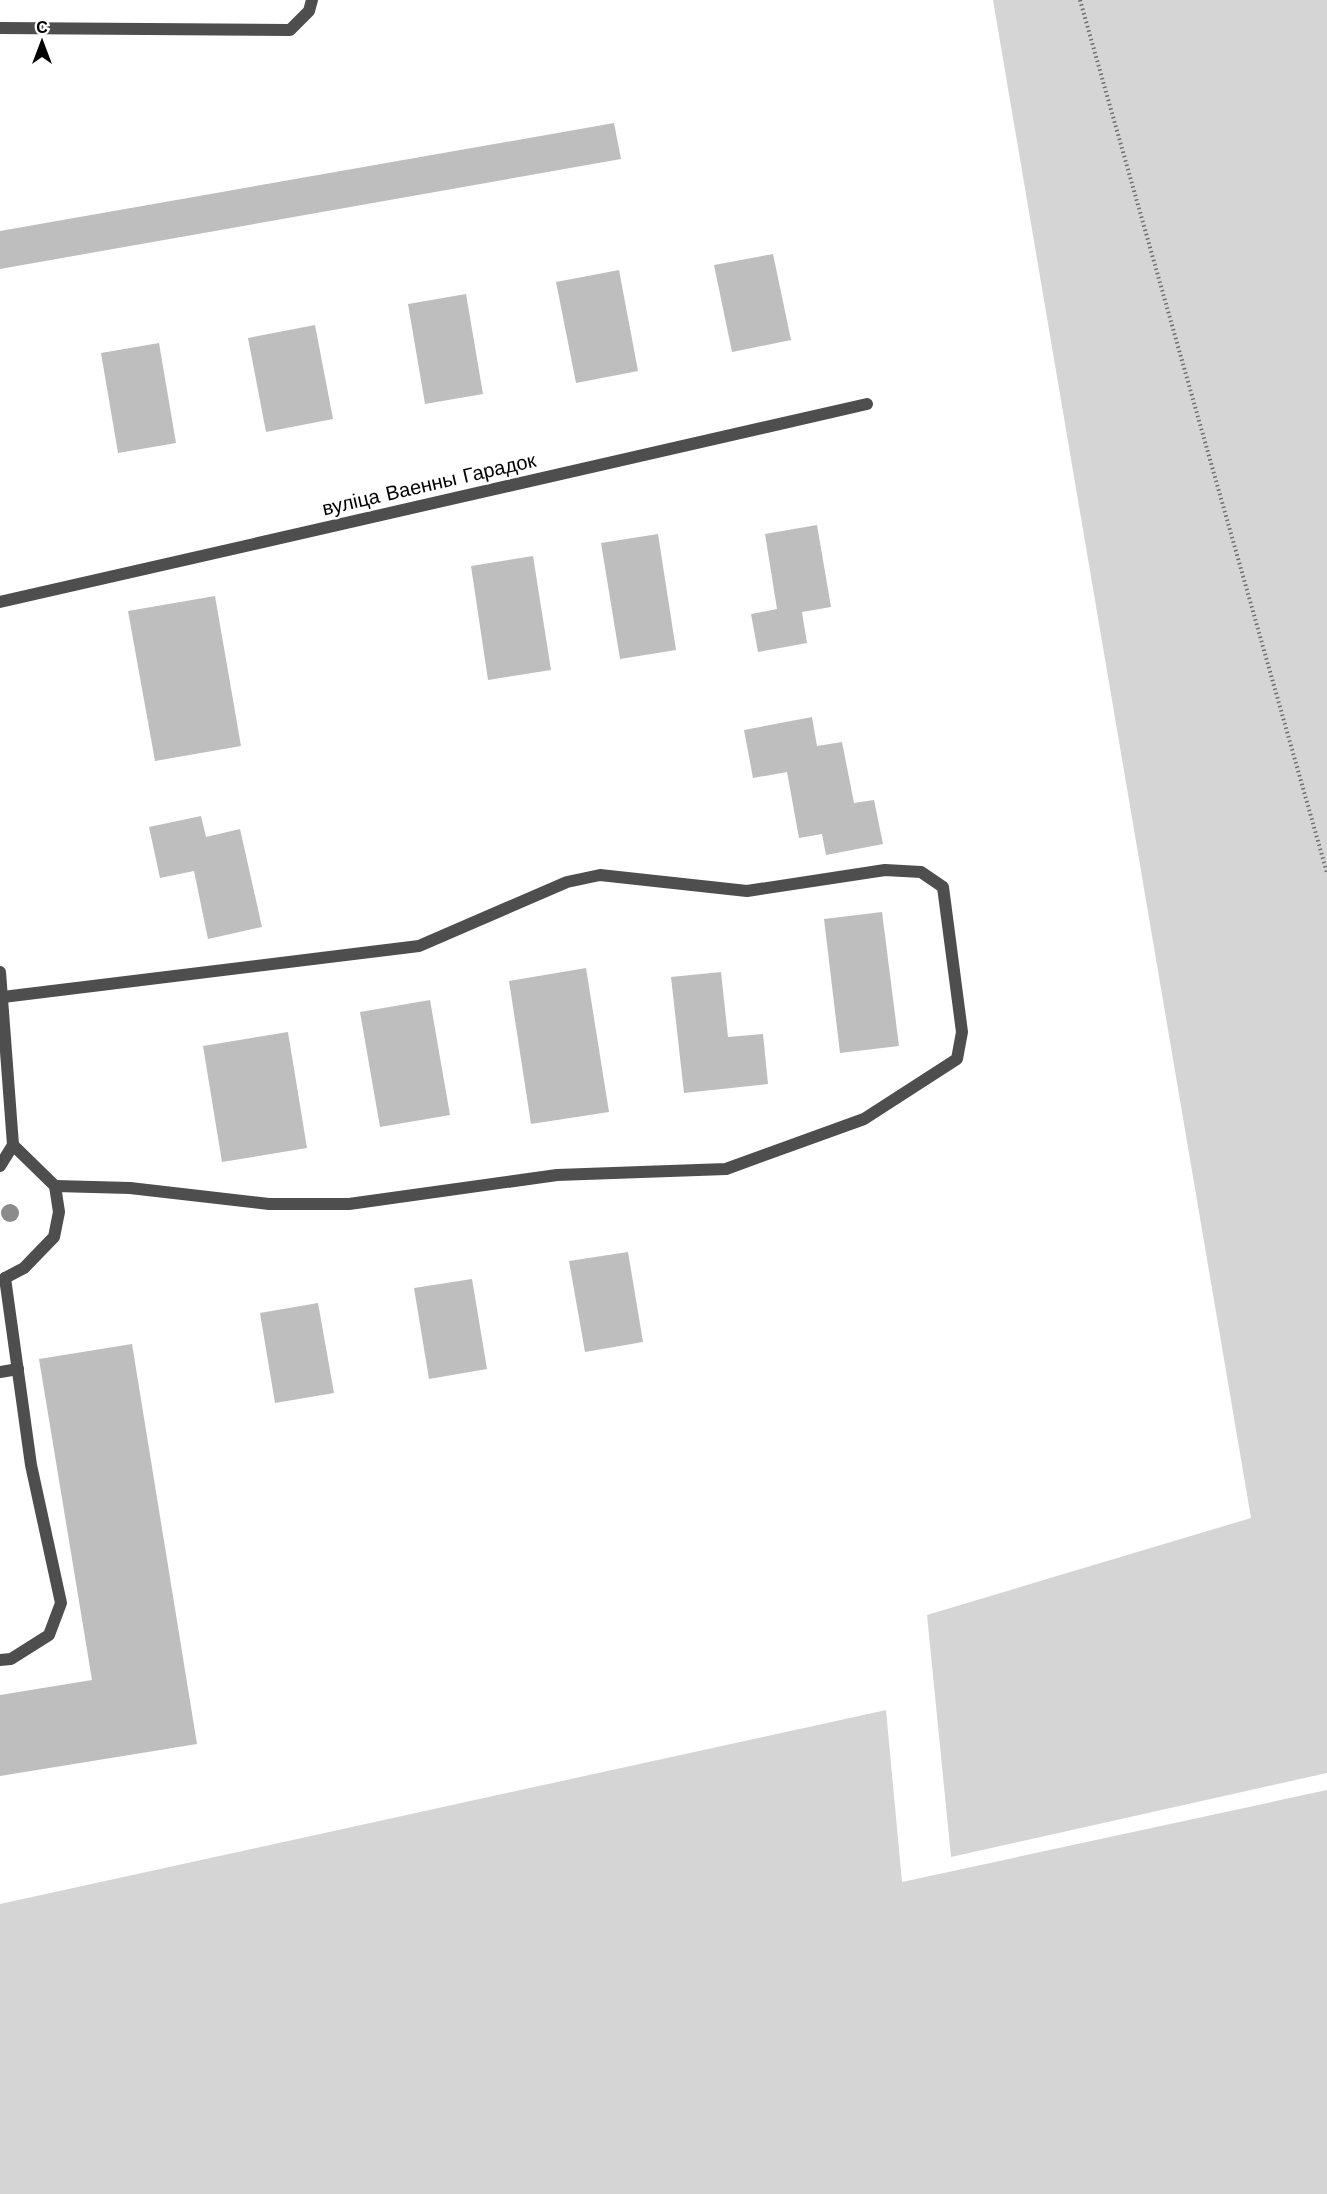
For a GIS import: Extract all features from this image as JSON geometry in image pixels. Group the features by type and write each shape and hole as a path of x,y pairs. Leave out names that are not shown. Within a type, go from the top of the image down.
{"street":[{"path":"0,28 290,30 309,11 312,0"},
{"name":"вуліца Ваенны Гарадок","path":"0,602 867,404"},
{"path":"3,998 419,946 567,882 600,874 747,891 885,870 921,872 944,887 962,1032 957,1059 864,1119 726,1169 557,1175 349,1204 269,1204 130,1188 55,1186"},
{"path":"0,972 13,1145 0,1166"},
{"path":"0,1660 11,1659 49,1635 61,1603 31,1465 3,1276 24,1268 54,1237 59,1212 55,1186 13,1145"},
{"path":"0,1372 18,1369"}],"path":[{"path":"1080,0 1327,873"}],"shaded area":[{"path":"993,0 1327,0 1327,1773 951,1857 927,1615 1251,1518"},
{"path":"886,1710 902,1882 1327,1790 1327,2194 0,2194 0,1904"}],"building":[{"path":"614,123 621,159 0,269 0,231"},
{"path":"773,254 791,340 732,352 714,265"},
{"path":"619,270 638,371 576,383 556,282"},
{"path":"466,294 483,394 425,404 408,304"},
{"path":"315,325 333,419 266,432 248,338"},
{"path":"159,343 176,443 118,453 101,353"},
{"path":"817,525 831,607 802,612 807,643 758,652 751,614 777,609 765,534"},
{"path":"658,534 676,650 620,659 601,543"},
{"path":"533,556 551,670 488,680 471,566"},
{"path":"215,596 241,746 155,761 128,611"},
{"path":"812,717 817,746 842,742 854,803 874,800 883,844 826,855 822,834 799,838 787,772 753,778 744,730"},
{"path":"201,816 206,837 240,829 262,927 208,939 194,871 160,878 149,827"},
{"path":"882,912 899,1046 840,1053 824,919"},
{"path":"586,968 609,1112 531,1124 509,981"},
{"path":"721,972 728,1037 763,1034 768,1084 684,1093 671,977"},
{"path":"430,1000 450,1115 380,1127 360,1012"},
{"path":"288,1032 307,1148 222,1162 203,1046"},
{"path":"628,1252 643,1342 585,1352 569,1261"},
{"path":"472,1279 487,1369 429,1379 414,1288"},
{"path":"318,1303 334,1393 275,1403 260,1313"},
{"path":"132,1344 197,1744 0,1776 0,1695 92,1680 39,1359"}]}
